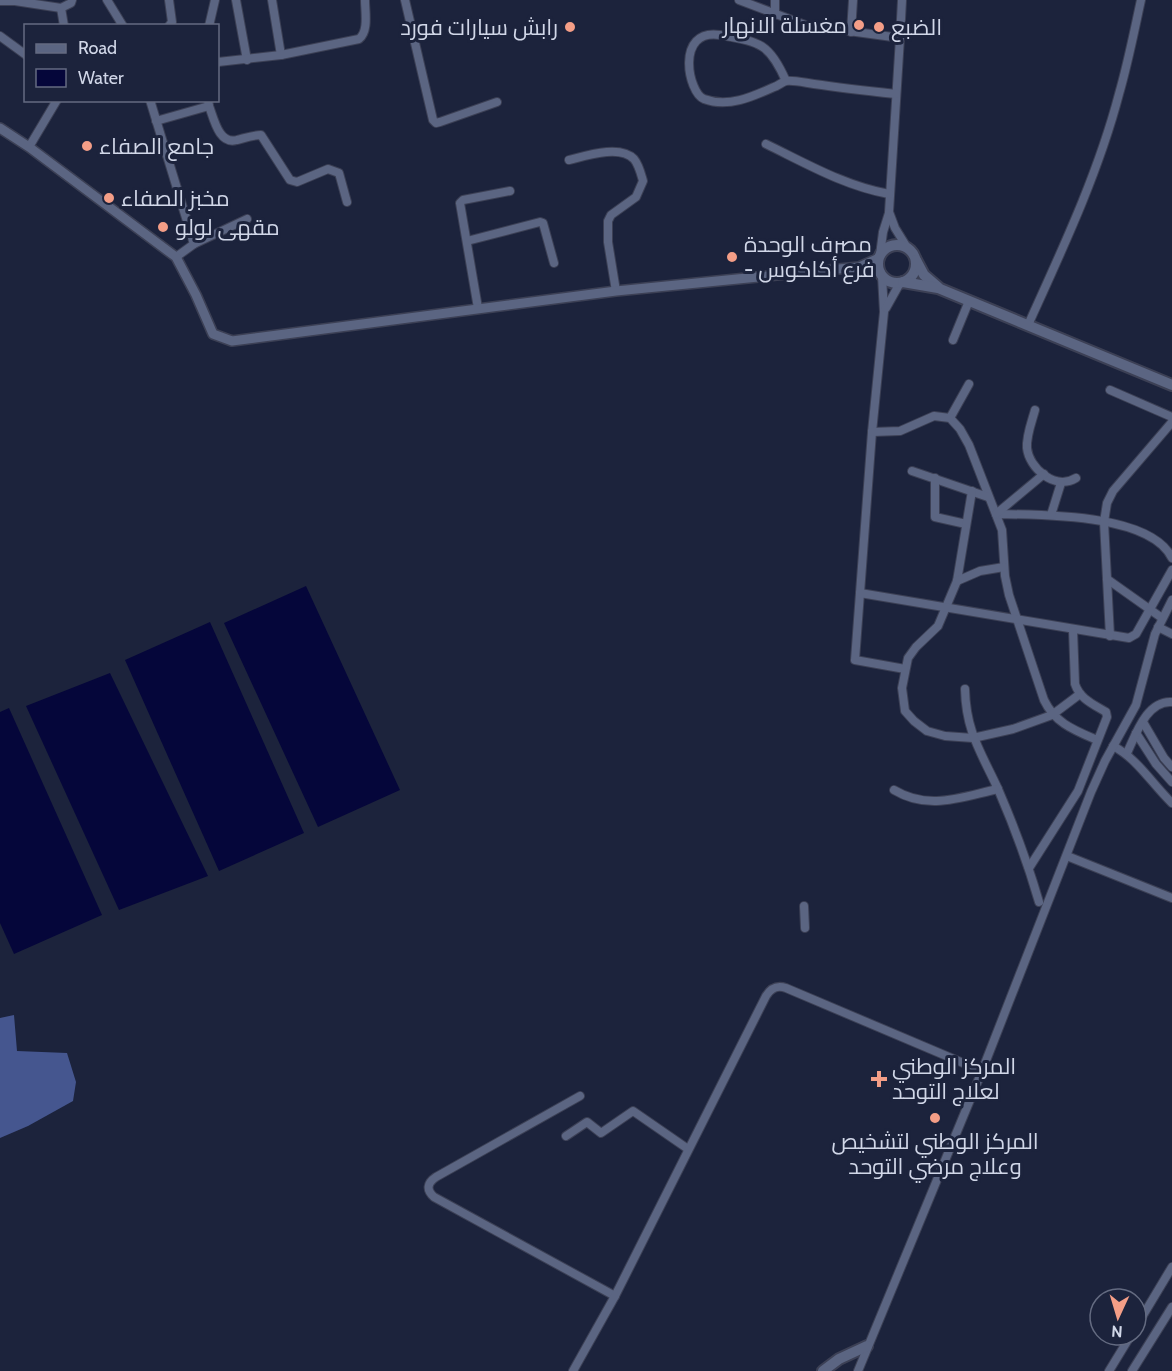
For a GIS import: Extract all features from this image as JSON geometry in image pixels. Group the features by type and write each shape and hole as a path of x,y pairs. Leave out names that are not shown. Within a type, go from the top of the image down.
{"main road":[{"path":"938,288 924,274 911,254 893,246 880,256 881,274 890,282 938,288 1172,385"},
{"path":"901,282 914,273 911,254"},
{"path":"822,1371 839,1359 867,1346"}],"street":[{"path":"0,1 61,8 71,3 72,0"},
{"path":"107,0 122,24"},
{"path":"169,0 170,24"},
{"path":"209,24 214,0"},
{"path":"236,0 247,60"},
{"path":"272,0 281,55"},
{"path":"219,62 281,55 359,39 365,30 365,0"},
{"path":"405,0 433,120 436,123 441,122 497,102"},
{"path":"739,0 804,25 900,38"},
{"path":"775,0 775,15"},
{"path":"851,32 853,0"},
{"path":"0,128 29,147 176,257 213,334 232,341 616,291 859,267 870,264 880,256 883,232 889,212 902,0"},
{"path":"1028,325 1077,216 1102,147 1119,96 1140,0"},
{"path":"61,8 64,24"},
{"path":"786,81 778,62 769,50 750,40 715,34 705,35 697,39 690,52 693,87 699,97 707,100 738,102 786,81 896,94"},
{"path":"0,36 24,54"},
{"path":"29,147 56,102"},
{"path":"151,102 194,244"},
{"path":"156,121 208,104 220,134 225,139 233,142 261,135 290,180 297,182 328,169 339,173 347,202"},
{"path":"766,144 835,178 868,190 889,194"},
{"path":"569,160 602,152 622,153 628,154 639,167 643,182 636,196 611,215 608,221 616,291"},
{"path":"478,308 460,202 510,191"},
{"path":"889,212 895,228 911,254"},
{"path":"176,257 194,244 247,219"},
{"path":"467,241 540,222 545,230 554,263"},
{"path":"859,267 881,274 884,312 872,432 855,660 905,669"},
{"path":"884,312 901,282"},
{"path":"953,340 969,302"},
{"path":"950,418 969,384"},
{"path":"1110,390 1172,417"},
{"path":"1035,410 1027,441 1027,450 1031,458 1052,481 1061,483 1076,478"},
{"path":"872,432 900,431 934,416 950,418 960,429 969,445 996,514 1004,542 1004,567 1009,595 1044,700 1052,715 1069,728 1097,740"},
{"path":"1110,636 1104,522 1107,503 1113,491 1172,422"},
{"path":"912,471 988,497"},
{"path":"996,514 1044,474"},
{"path":"935,478 935,517 966,524"},
{"path":"1051,515 1061,483"},
{"path":"972,491 957,581 947,608 934,631 911,652 905,669 902,688 905,711 927,731 945,736 973,738 1013,729 1052,715 1080,694"},
{"path":"996,514 1051,515 1104,522 1143,533 1166,549 1172,558"},
{"path":"957,581 980,571 1004,567"},
{"path":"860,593 1125,638 1132,637 1172,570"},
{"path":"1107,579 1162,618"},
{"path":"858,1371 982,1071 1091,792 1139,697 1158,627 1172,600"},
{"path":"1158,627 1172,634"},
{"path":"1029,868 1077,791 1107,714 1080,694 1075,684 1073,630"},
{"path":"965,689 966,713 973,738 998,789 1029,868 1039,902"},
{"path":"1127,753 1136,733 1157,704 1172,702"},
{"path":"1143,722 1164,758 1172,767"},
{"path":"1136,733 1156,764 1172,782"},
{"path":"1113,746 1127,753 1172,803"},
{"path":"1156,764 1164,758"},
{"path":"894,790 916,801 933,801 998,789"},
{"path":"1067,856 1172,898"},
{"path":"804,906 805,928"},
{"path":"573,1371 615,1296 766,996 776,987 786,988 982,1071"},
{"path":"580,1096 430,1180 429,1193 615,1296"},
{"path":"566,1136 589,1122 601,1133 633,1111 688,1149"},
{"path":"1148,1307 1172,1267"},
{"path":"1132,1371 1172,1307"},
{"path":"1109,1371 1124,1347"}],"shaded area":[{"path":"14,1015 17,1051 67,1053 76,1082 73,1101 28,1126 0,1138 0,1018"}],"water":[{"path":"306,586 400,790 318,827 224,623"},
{"path":"210,622 304,833 219,871 125,660"},
{"path":"110,673 208,876 119,910 26,706"},
{"path":"9,708 102,915 14,954 0,923 0,712"}],"place":[{"name":"مغسلة الانهار","path":"859,25"},
{"name":"رابش سيارات فورد","path":"570,27"},
{"name":"الضبع","path":"879,27"},
{"name":"جامع الصفاء","path":"87,146"},
{"name":"مخبز الصفاء","path":"109,198"},
{"name":"مقهى لولو","path":"163,227"},
{"name":"مصرف الوحدة - فرع أكاكوس","path":"732,257"},
{"name":"المركز الوطني لعلاج التوحد","path":"879,1079"},
{"name":"المركز الوطني لتشخيص وعلاج مرضي التوحد","path":"935,1118"}]}
